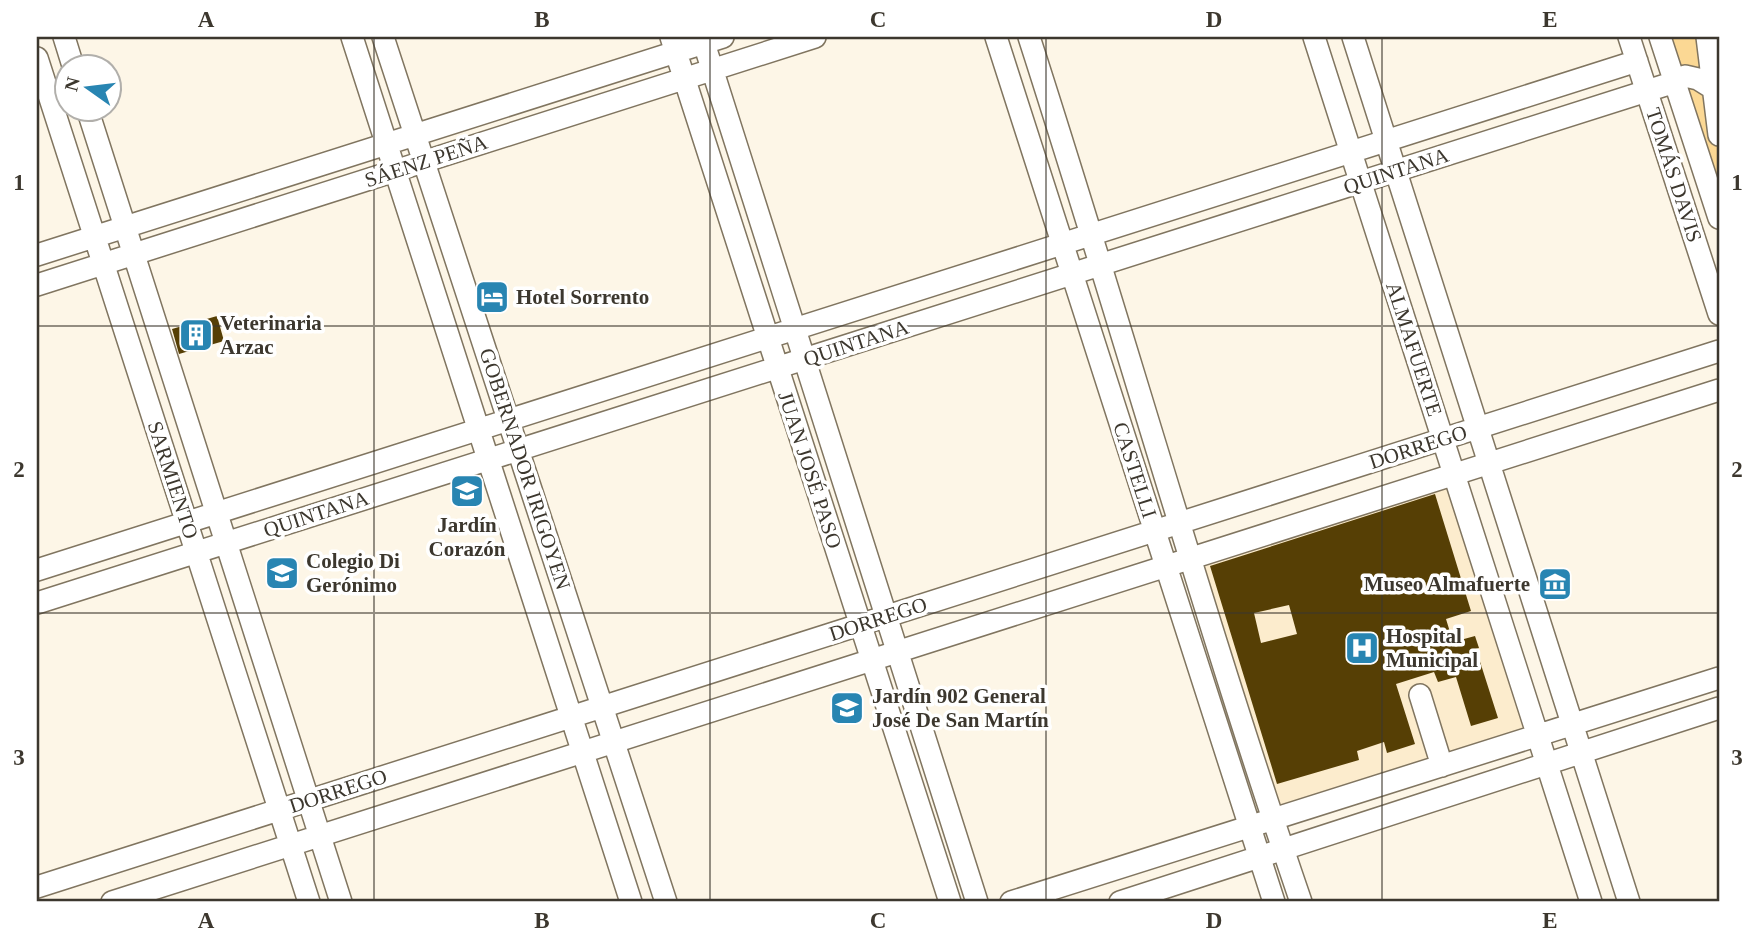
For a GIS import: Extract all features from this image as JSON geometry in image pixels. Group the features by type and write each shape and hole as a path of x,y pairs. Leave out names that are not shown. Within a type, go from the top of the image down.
{"street":[{"name":"GOBERNADOR IRIGOYEN","path":"352,37 631,902"},
{"name":"GOBERNADOR IRIGOYEN","path":"383,37 666,902"},
{"name":"SÁENZ PEÑA","path":"37,285 815,37"},
{"name":"CASTELLI","path":"996,37 1274,902"},
{"name":"CASTELLI","path":"1029,37 1102,264 1178,524 1301,902"},
{"name":"ALMAFUERTE","path":"1314,37 1591,902"},
{"name":"ALMAFUERTE","path":"1353,37 1629,902"},
{"name":"TOMÁS DAVIS","path":"1629,37 1719,314"},
{"name":"TOMÁS DAVIS","path":"1660,37 1719,218"},
{"path":"1707,37 1719,135"},
{"name":"SÁENZ PEÑA","path":"37,256 415,135 674,44 710,39"},
{"name":"JUAN JOSÉ PASO","path":"710,39 713,69 978,902"},
{"name":"JUAN JOSÉ PASO","path":"674,44 950,902"},
{"name":"SARMIENTO","path":"37,58 309,902"},
{"name":"QUINTANA","path":"37,570 1637,61"},
{"path":"1675,82 1685,76 1698,79 1714,89"},
{"name":"QUINTANA","path":"37,603 1675,82"},
{"name":"SARMIENTO","path":"91,122 341,902"},
{"name":"DORREGO","path":"37,887 1719,351"},
{"name":"DORREGO","path":"112,902 1719,390"},
{"path":"1011,902 1719,678"},
{"path":"1420,695 1442,766"},
{"path":"1120,902 1719,708"}],"shaded area":[{"path":"1670,37 1719,37 1719,188"},
{"name":"Hospital Municipal","path":"1445,482 1526,731 1278,810 1198,565"}],"building":[{"name":"Veterinaria Arzac","path":"217,316 224,341 179,354 172,329"},
{"name":"Hospital Municipal","path":"1435,494 1471,611 1446,619 1453,642 1475,636 1479,648 1476,649 1498,718 1471,726 1456,677 1438,682 1434,672 1396,684 1415,744 1387,753 1384,742 1357,751 1359,760 1277,784 1210,566","holes":["1289,605 1297,634 1261,643 1254,613"]}],"place":[{"name":"Hotel Sorrento","path":"492,297"},
{"name":"Veterinaria Arzac","path":"196,335"},
{"name":"Jardín Corazón","path":"467,491"},
{"name":"Colegio Di Gerónimo","path":"282,573"},
{"name":"Museo Almafuerte","path":"1555,584"},
{"name":"Hospital Municipal","path":"1362,648"},
{"name":"Jardín 902 General José De San Martín","path":"847,708"}]}
